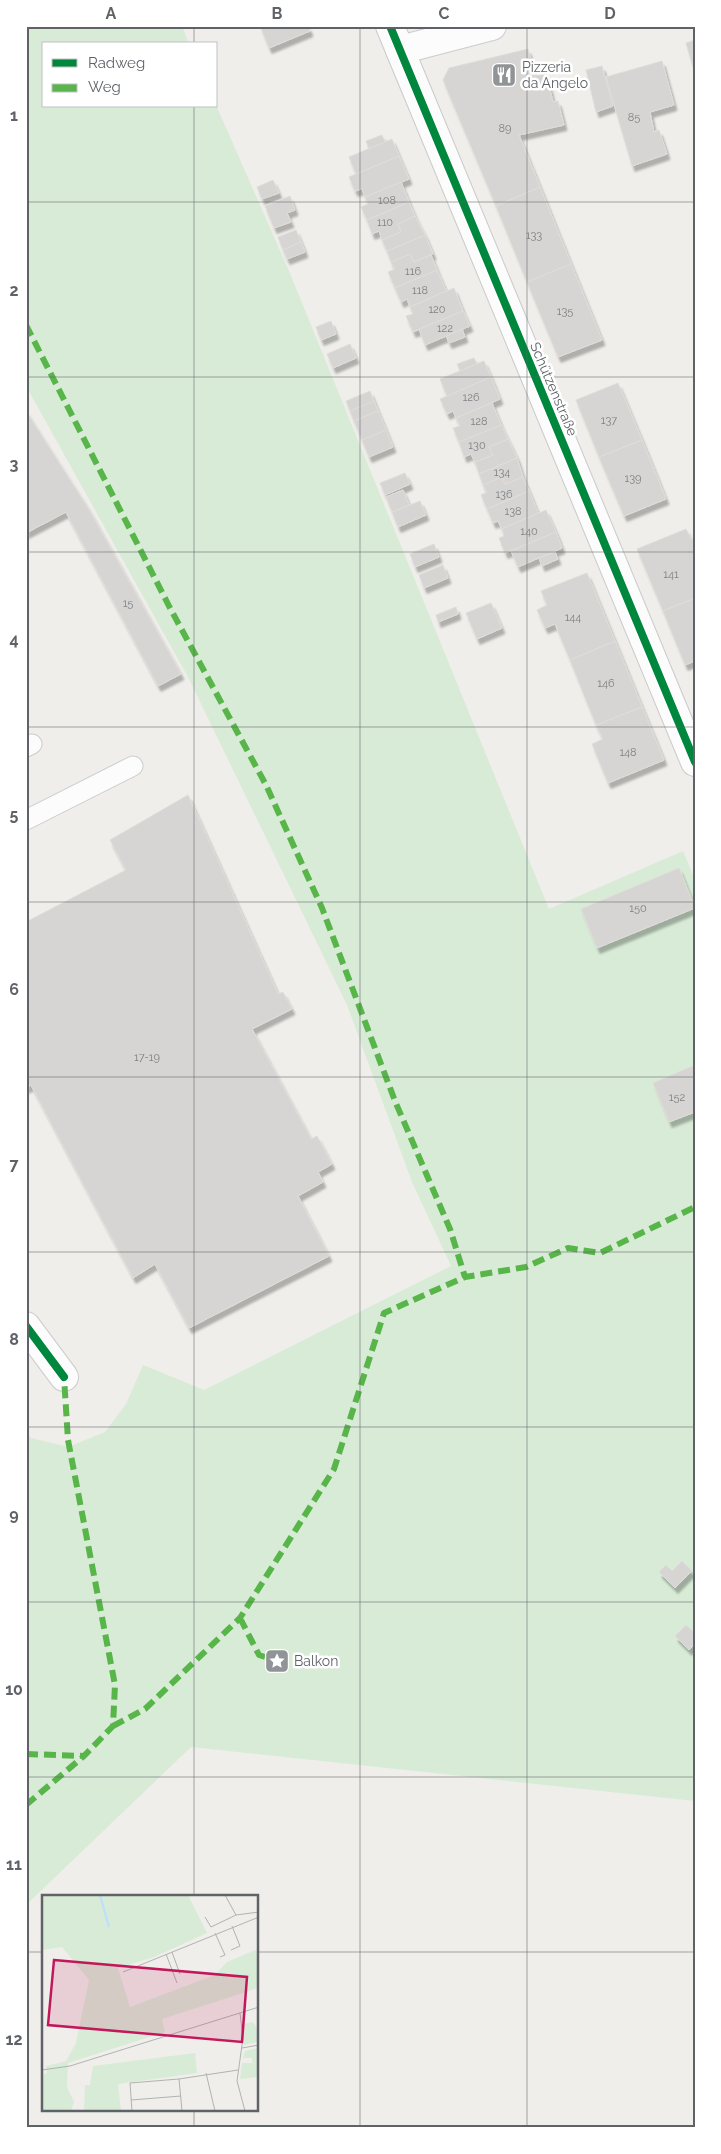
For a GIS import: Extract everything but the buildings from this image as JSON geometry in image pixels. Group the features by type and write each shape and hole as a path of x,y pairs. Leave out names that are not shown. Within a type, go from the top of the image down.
{"street":[{"path":"395,38 492,26"},
{"name":"Schützenstraße","path":"395,38 695,762"},
{"path":"26,1326 64,1377"}],"lane":[{"path":"26,820 133,766"}],"green space":[{"path":"26,26 182,26 188,42 42,42 42,108 217,108 289,271 549,909 683,851 695,880 695,1801 191,1747 26,1905 26,1433 31,1438 68,1447 105,1432 126,1404 143,1365 204,1390 451,1266 412,1182 347,1005 189,679 26,386"}],"marked path":[{"path":"26,325 170,608 266,785 322,908 395,1101 450,1229 465,1277"},
{"path":"113,1726 145,1709 240,1618 334,1469 384,1313 465,1277 526,1267 568,1248 600,1253 695,1207"},
{"path":"26,1805 84,1756 113,1726 115,1685 68,1440 64,1377"},
{"path":"240,1618 259,1655 277,1661"},
{"path":"26,1754 84,1756"}],"cycle path":[{"path":"390,26 695,762"},
{"path":"26,1326 64,1377"}],"place":[{"name":"Pizzeria da Angelo","path":"504,75"},
{"name":"Balkon","path":"277,1661"}]}
